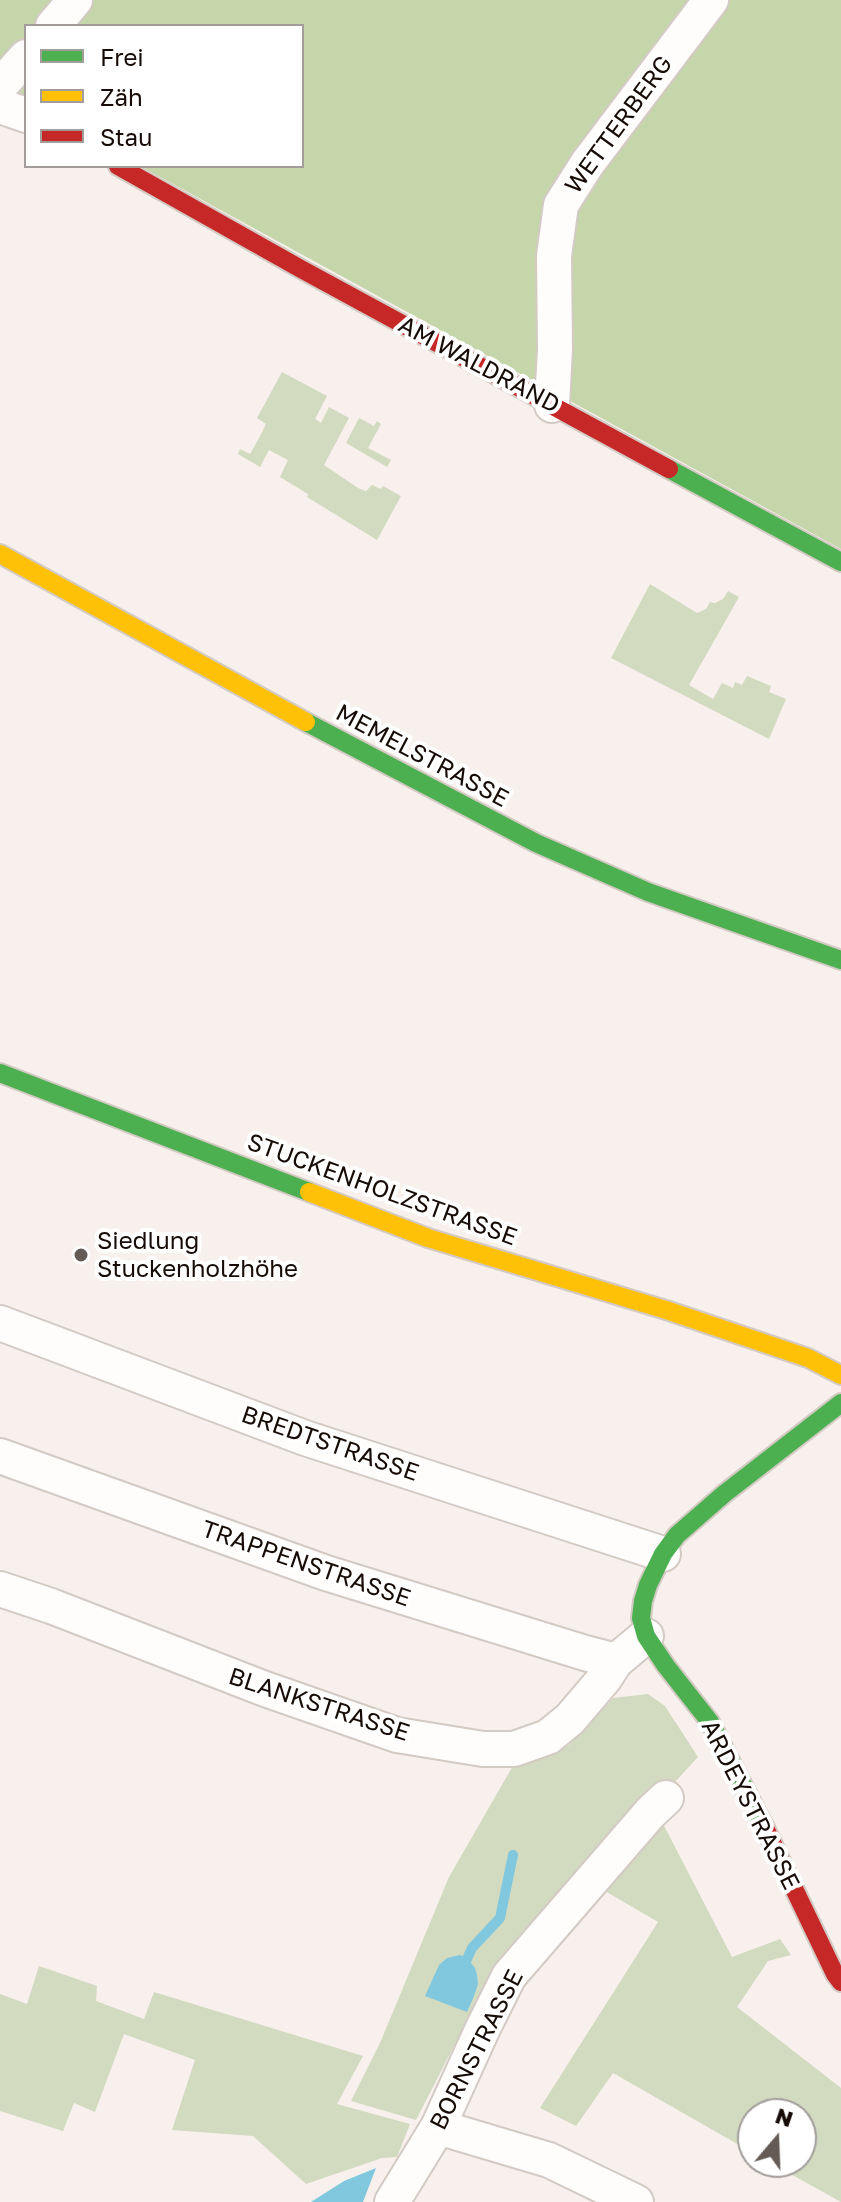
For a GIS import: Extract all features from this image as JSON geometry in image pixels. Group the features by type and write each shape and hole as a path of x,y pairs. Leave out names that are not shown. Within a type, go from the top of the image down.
{"street":[{"path":"55,24 75,0"},
{"name":"WETTERBERG","path":"552,405 554,256 561,205 587,164 711,0"},
{"path":"0,86 24,59"},
{"path":"0,106 24,114"},
{"name":"AM WALDRAND","path":"122,168 841,562"},
{"name":"MEMELSTRASSE","path":"0,554 347,744 536,843 648,892 841,960"},
{"name":"STUCKENHOLZSTRASSE","path":"0,1073 428,1238 666,1310 808,1358 841,1375"},
{"name":"BREDTSTRASSE","path":"0,1323 305,1438 663,1554"},
{"path":"616,1661 646,1636 641,1618 643,1601 663,1554 677,1535 724,1494 841,1403"},
{"name":"TRAPPENSTRASSE","path":"0,1456 326,1573 616,1661"},
{"name":"BLANKSTRASSE","path":"0,1589 397,1735 483,1749 514,1749 548,1737 570,1719 616,1661"},
{"name":"ARDEYSTRASSE","path":"646,1636 710,1722 841,1982"},
{"name":"BORNSTRASSE","path":"392,2202 438,2127 509,1976 666,1798"},
{"path":"438,2127 549,2160 636,2202"}],"green space":[{"path":"0,0 841,0 841,549 144,168 304,168 304,24 24,24 24,101 0,81"},
{"path":"282,372 327,396 315,419 321,423 329,407 349,418 324,465 358,488 366,491 372,485 381,489 383,486 401,496 377,540 280,477 288,460 269,450 260,467 238,454 240,449 250,454 258,440 266,424 257,418"},
{"path":"359,418 374,426 377,421 381,424 368,448 391,460 387,467 346,443"},
{"path":"650,584 697,613 706,609 710,602 723,599 728,591 739,597 689,685 713,699 722,683 733,688 735,682 742,685 747,676 771,686 769,692 786,699 769,739 611,658"},
{"path":"648,1694 665,1706 698,1757 472,2018 416,2120 351,2101 380,2043 449,1877 514,1764 551,1754 569,1745 613,1698"},
{"path":"660,1818 732,1957 780,1939 791,1955 768,1961 737,2007 841,2088 841,2202 798,2178 817,2178 817,2098 737,2098 737,2144 613,2073 576,2126 540,2108 658,1922 605,1891"},
{"path":"39,1966 97,1986 96,2001 144,2019 154,1992 363,2056 337,2104 410,2124 397,2157 382,2158 306,2184 253,2136 172,2130 195,2060 124,2034 95,2112 74,2103 63,2131 0,2111 0,1994 27,2004"}],"water":[{"path":"460,1955 467,1958 477,1975 478,1984 467,2012 425,1996 439,1965 447,1958"},
{"path":"376,2168 363,2202 311,2202 344,2181"}],"waterway":[{"path":"462,1970 472,1948 500,1918 513,1855"}],"traffic: fast":[{"path":"669,469 841,562"},
{"path":"306,722 536,843 648,892 841,960"},
{"path":"0,1073 309,1192"},
{"path":"765,1828 710,1722 646,1636 641,1618 643,1601 663,1554 677,1535 724,1494 841,1403"}],"traffic: slow":[{"path":"0,554 306,722"},
{"path":"309,1192 428,1238 666,1310 808,1358 841,1375"}],"traffic: jam":[{"path":"122,168 669,469"},
{"path":"765,1828 841,1982"}],"place":[{"name":"Siedlung Stuckenholzhöhe","path":"81,1255"}]}
